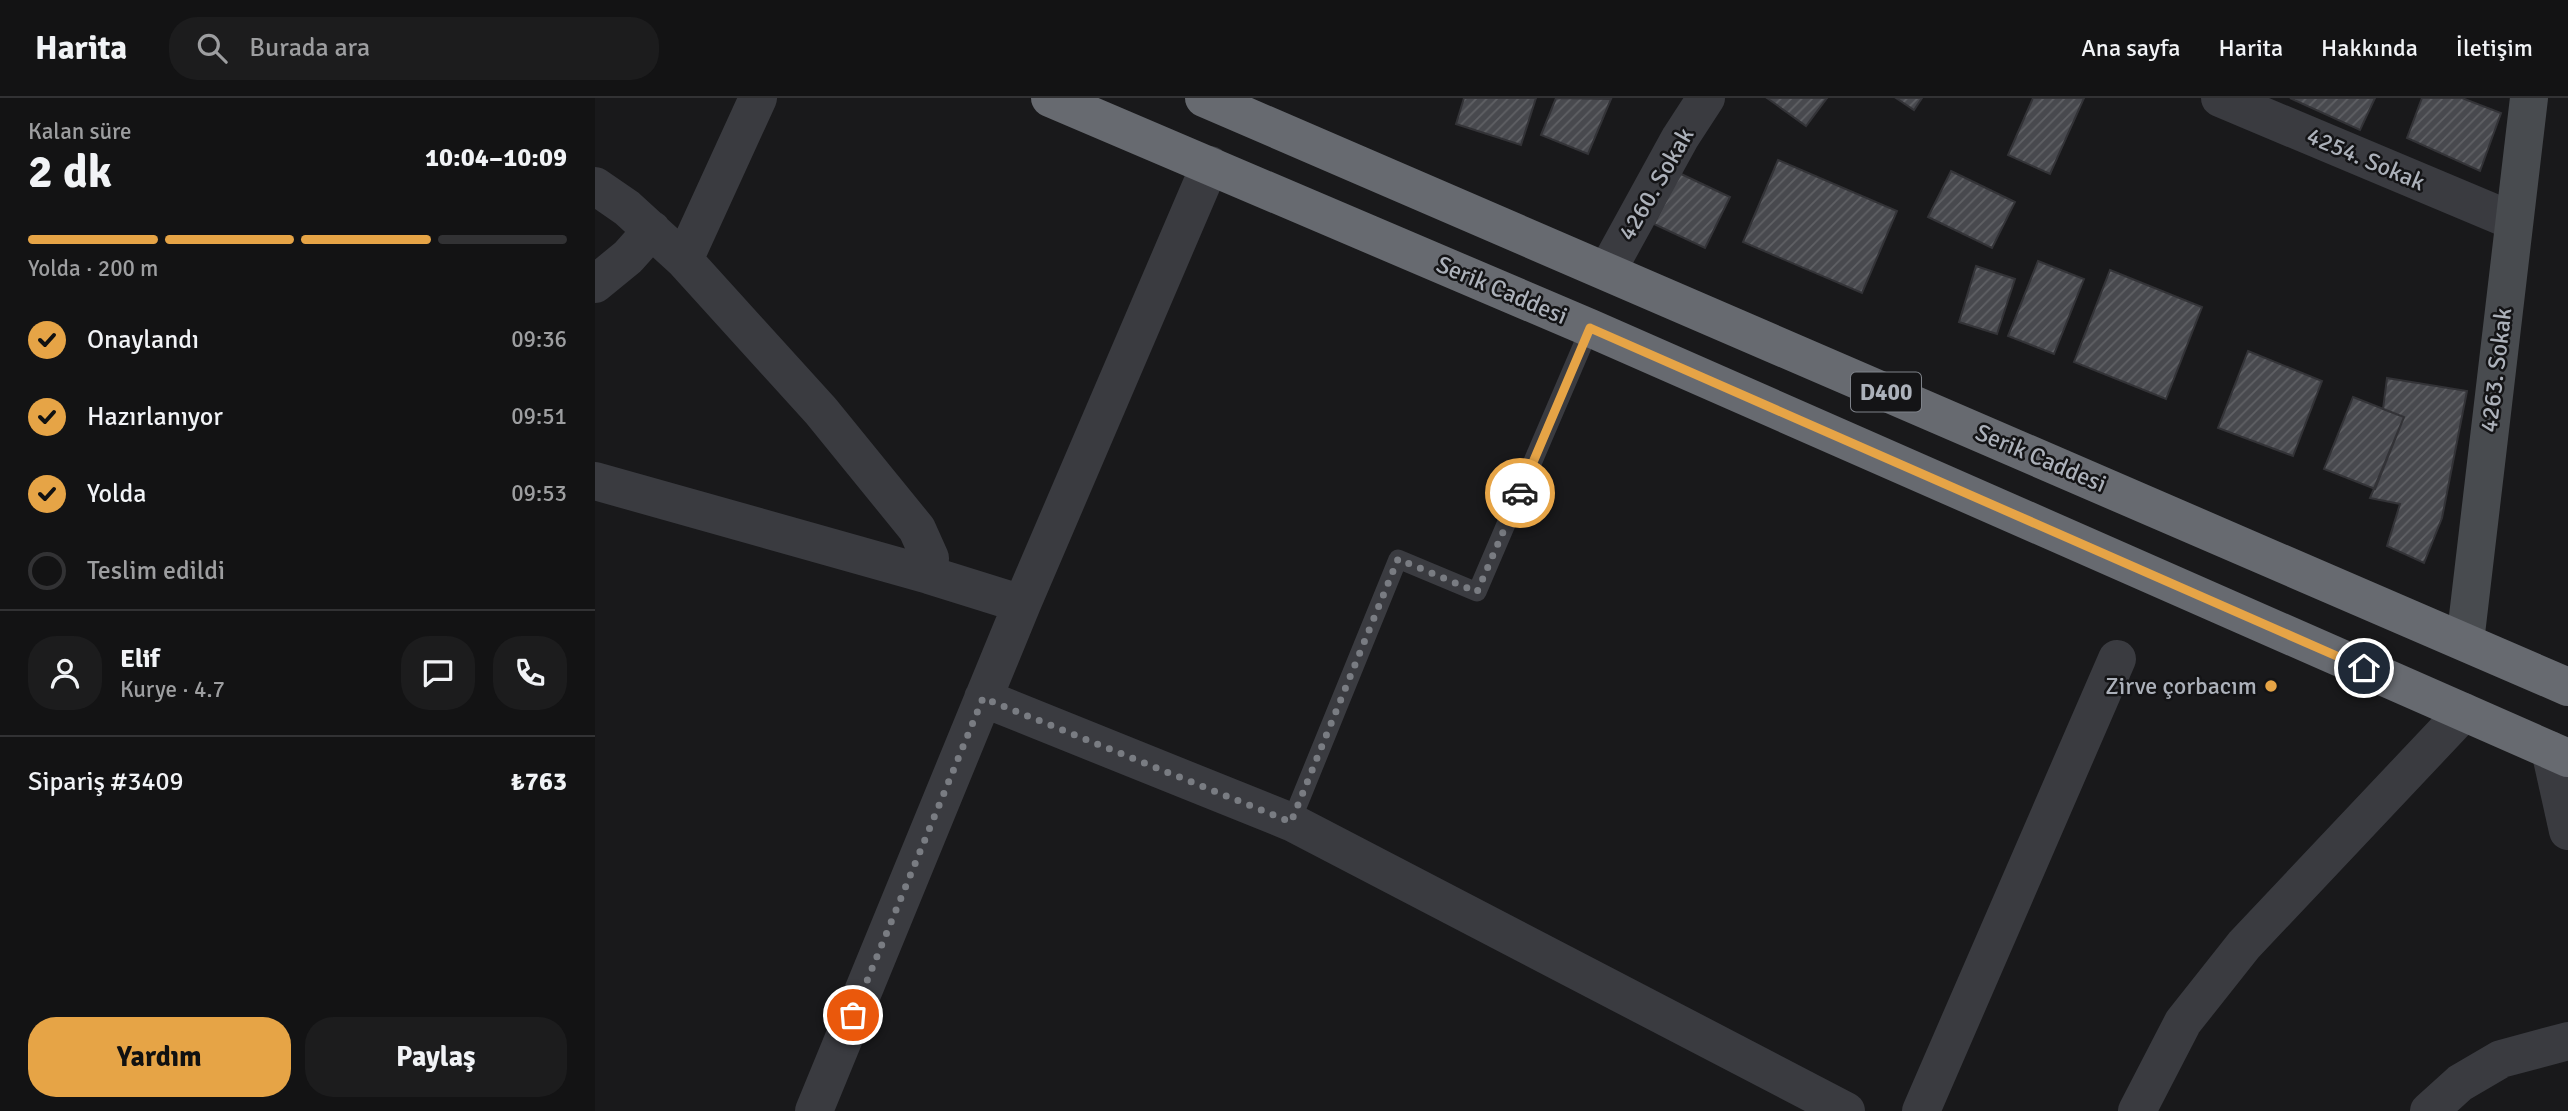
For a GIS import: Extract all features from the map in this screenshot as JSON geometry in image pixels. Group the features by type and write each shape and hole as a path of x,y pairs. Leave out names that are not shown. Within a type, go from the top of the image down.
{"highway":[{"name":"Serik Caddesi","path":"1050,98 1590,328 2559,754"},
{"name":"Serik Caddesi","path":"1204,98 2568,687"}],"street":[{"path":"684,261 758,98"},
{"name":"4260. Sokak","path":"1607,271 1680,138 1706,98"},
{"name":"4254. Sokak","path":"2220,98 2513,221"},
{"name":"4263. Sokak","path":"2465,642 2529,98"},
{"path":"814,1111 1022,604 1210,166"},
{"path":"595,186 628,208 684,261 821,411 918,529 930,558 929,575"},
{"path":"595,284 628,257 652,230"},
{"path":"595,481 929,575 1022,604"},
{"path":"1921,1111 2117,659"},
{"path":"983,698 1291,822 1846,1111"},
{"path":"2137,1111 2183,1022 2244,946 2464,712"},
{"path":"2559,754 2568,831"},
{"path":"2429,1111 2460,1083 2501,1059 2568,1041"}],"lane":[{"path":"1291,822 1398,559 1477,592 1590,328"}],"building":[{"path":"1464,98 1536,98 1521,145 1456,124"},
{"path":"1556,98 1611,99 1588,154 1541,135"},
{"path":"1767,98 1827,98 1806,126"},
{"path":"1896,98 1922,98 1914,110"},
{"path":"2033,98 2084,98 2050,174 2008,155"},
{"path":"2290,98 2375,98 2360,130"},
{"path":"2422,98 2462,98 2501,113 2480,171 2407,138"},
{"path":"1778,160 1897,211 1862,293 1743,242"},
{"path":"1951,171 2015,202 1992,248 1928,217"},
{"path":"1679,173 1730,197 1705,248 1654,224"},
{"path":"2038,261 2084,279 2054,354 2008,336"},
{"path":"1976,266 2015,279 1997,334 1959,322"},
{"path":"2110,270 2202,307 2166,399 2074,362"},
{"path":"2248,351 2322,381 2293,456 2218,428"},
{"path":"2387,378 2467,391 2442,518 2424,563 2387,546 2400,504 2370,498 2404,417 2383,409"},
{"path":"2353,397 2404,417 2375,489 2324,469"}],"way so far":[{"path":"853,1015 983,698 1291,822 1398,559 1477,592 1520,493"}],"place":[{"name":"Zirve çorbacım","path":"2271,686"}],"route":[{"path":"1520,493 1590,328 2364,668"}]}
